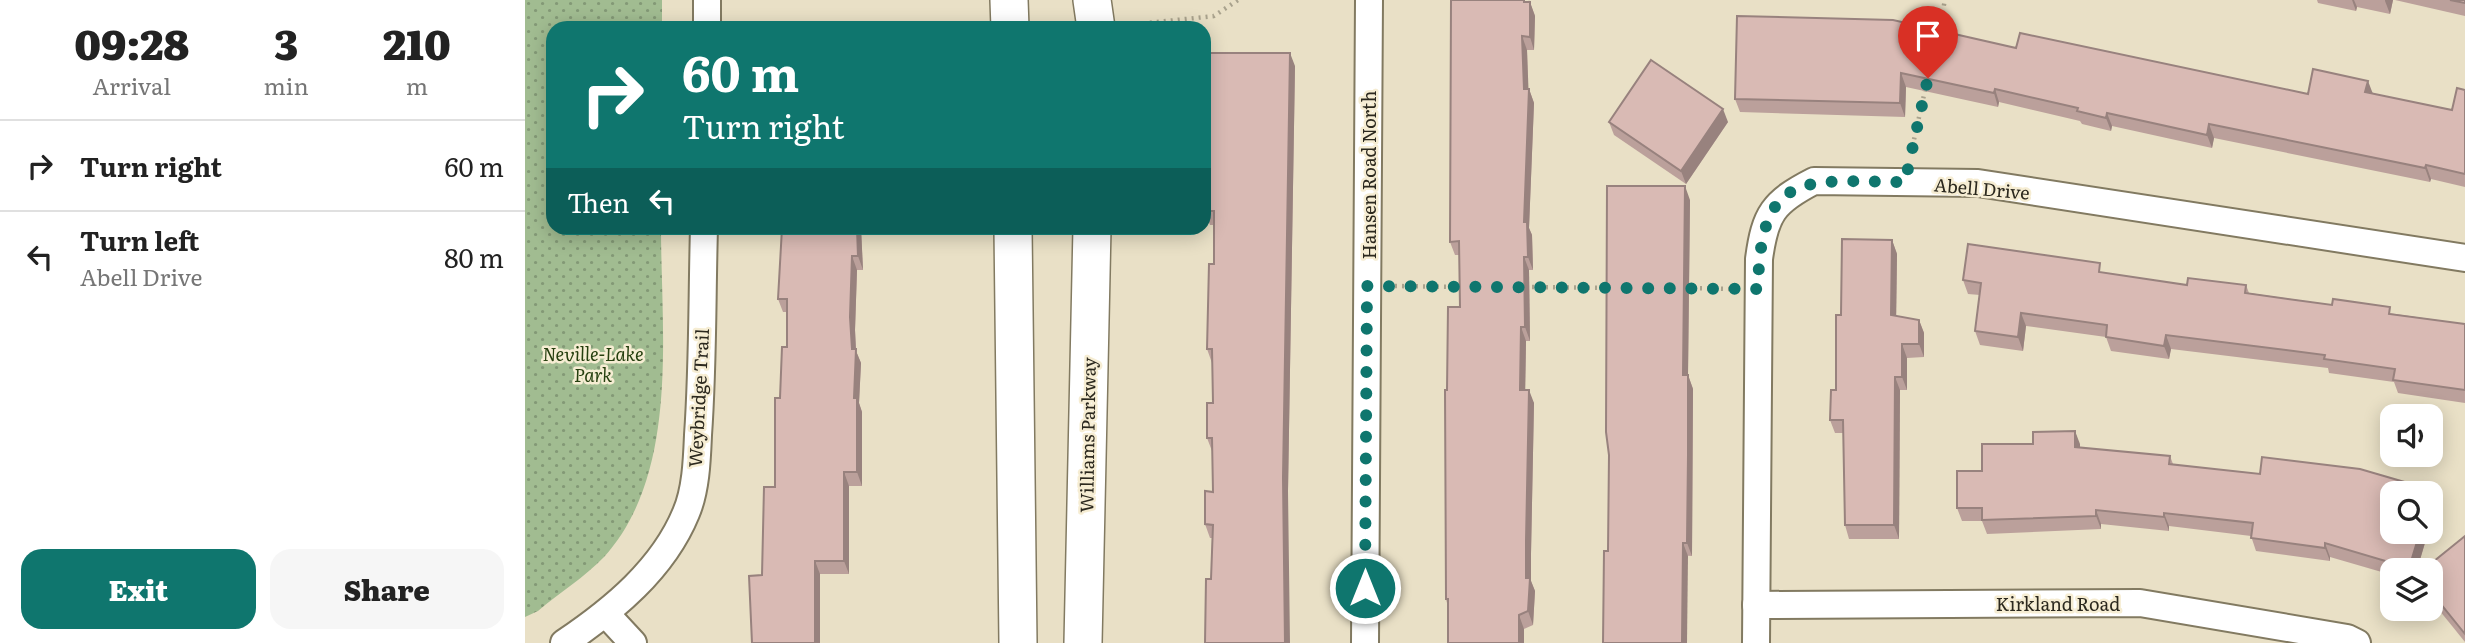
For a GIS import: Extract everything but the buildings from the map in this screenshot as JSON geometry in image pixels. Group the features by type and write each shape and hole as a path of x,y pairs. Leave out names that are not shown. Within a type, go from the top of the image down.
{"main road":[{"path":"1009,0 1010,21"},
{"path":"1092,0 1104,21"},
{"path":"1013,235 1018,643"},
{"name":"Williams Parkway","path":"1083,643 1092,235"}],"street":[{"path":"707,0 707,21"},
{"name":"Hansen Road North","path":"1365,643 1369,0"},
{"name":"Abell Drive","path":"1756,643 1758,289 1763,226 1777,203 1814,181 1978,183 2465,258"},
{"name":"Weybridge Trail","path":"564,643 607,615 653,567 687,512 697,460 701,405 703,235"},
{"name":"Kirkland Road","path":"1756,604 2140,603 2347,638 2357,643"},
{"path":"607,615 633,643"}],"path":[{"path":"1165,21 1214,16 1238,0"},
{"path":"1937,39 1945,0"},
{"path":"1905,182 1928,78"},
{"path":"1367,286 1465,286"},
{"path":"1521,287 1619,288"},
{"path":"1675,288 1758,289"}],"green space":[{"name":"Neville-Lake Park","path":"525,0 662,0 662,21 546,21 546,235 661,235 663,356 655,443 645,485 628,523 597,564 538,611 525,617"}],"route":[{"path":"1365,588 1367,286 1758,289 1763,226 1777,203 1792,192 1814,181 1905,182 1928,78"}]}
